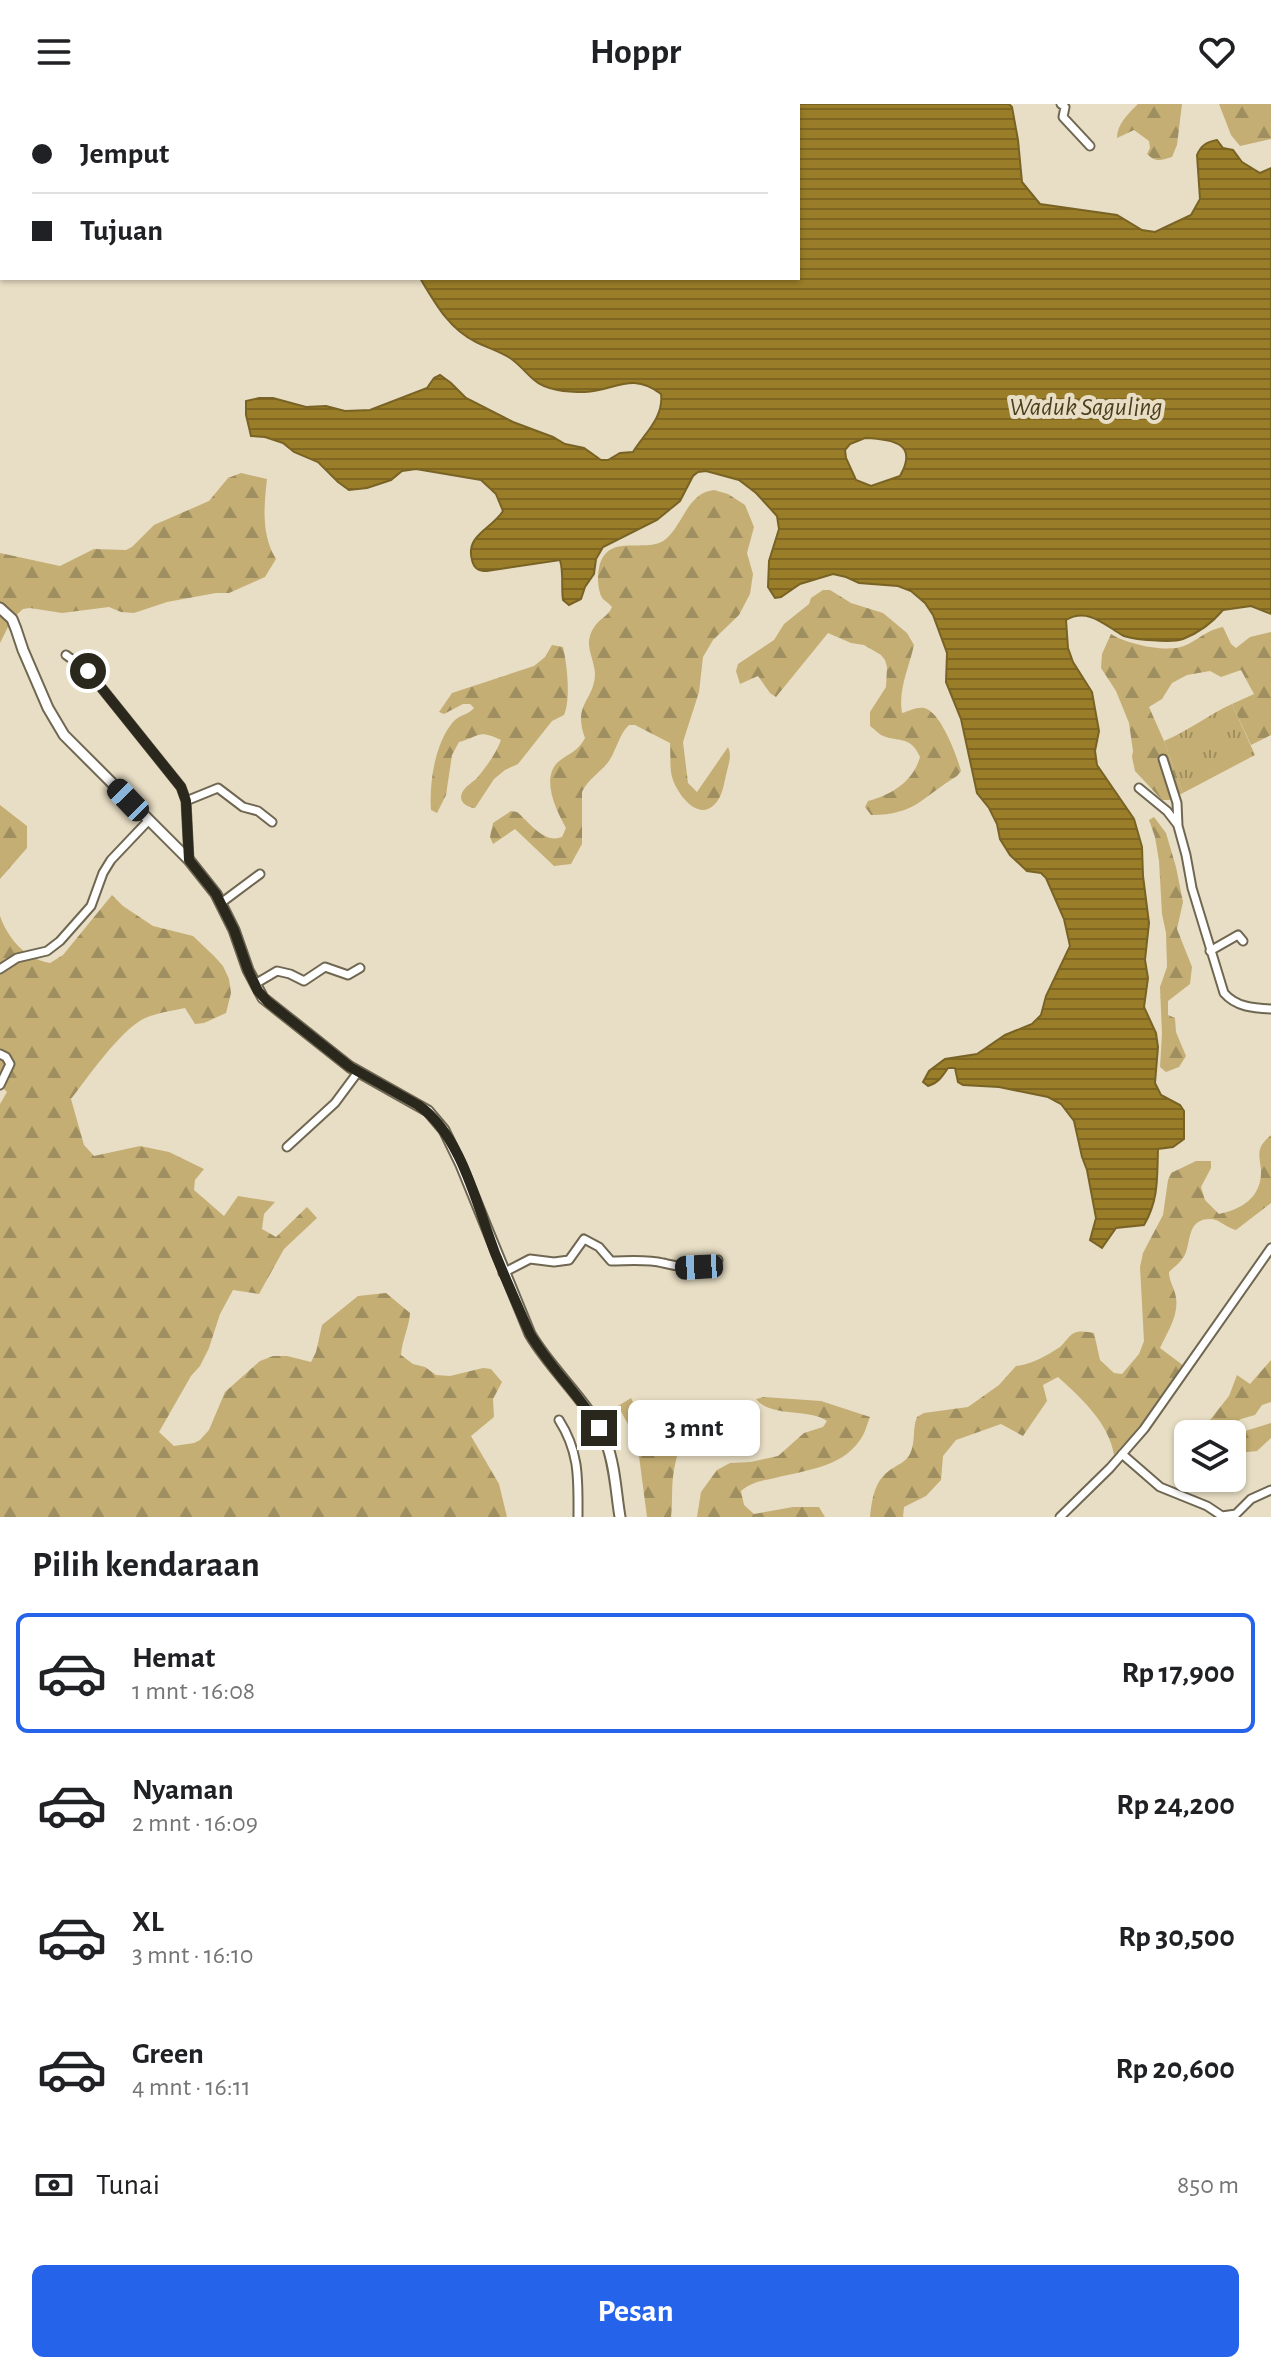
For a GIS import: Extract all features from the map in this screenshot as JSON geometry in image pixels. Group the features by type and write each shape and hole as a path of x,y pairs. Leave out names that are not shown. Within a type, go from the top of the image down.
{"main road":[{"path":"0,608 12,619 48,708 64,735 203,876 221,903 255,984 268,1002 358,1072 428,1111 444,1130 468,1180 530,1334 599,1428 607,1445 620,1517"}],"street":[{"path":"1061,104 1065,107 1063,117 1090,146"},
{"path":"66,655 95,679 181,787 186,801 189,860"},
{"path":"1163,759 1177,803 1178,826 1210,951 1224,993 1233,1002 1271,1009"},
{"path":"186,801 218,788 243,807 258,811 272,822"},
{"path":"1139,788 1167,811 1178,826"},
{"path":"0,969 17,958 54,947 87,912 111,860 148,821"},
{"path":"221,903 260,874"},
{"path":"1210,951 1238,935 1243,941"},
{"path":"255,984 277,971 304,981 325,967 348,975 360,968"},
{"path":"0,1054 10,1064 0,1085"},
{"path":"287,1147 335,1103 358,1072"},
{"path":"503,1273 530,1259 569,1260 584,1239 599,1247 611,1261 664,1263 679,1268 707,1266 718,1260"},
{"path":"1060,1517 1144,1429 1271,1250"},
{"path":"559,1420 577,1460 578,1517"},
{"path":"1122,1454 1160,1487 1207,1506 1222,1516 1236,1514 1251,1499 1271,1490"}],"green space":[{"path":"1138,104 1182,104 1177,145 1172,157 1159,160 1150,157 1147,154 1149,141 1134,130 1117,138 1121,124"},
{"path":"1219,104 1271,104 1271,139 1240,146 1231,135"},
{"path":"241,473 267,479 266,530 276,559 265,577 229,593 167,602 134,613 109,607 62,613 23,609 12,619 0,643 0,553 60,566 94,549 126,550 154,525 209,501 228,478"},
{"path":"714,490 728,494 745,505 754,527 747,553 753,574 750,594 739,615 713,640 703,657 699,692 683,742 688,783 697,792 728,747 729,762 717,802 701,810 689,804 673,780 670,743 635,725 629,725 609,761 582,792 582,844 571,864 554,866 515,829 493,844 490,837 493,823 511,811 517,812 549,838 562,837 566,828 552,796 550,778 557,763 576,750 585,738 582,709 592,690 595,673 589,640 592,630 612,607 603,599 599,589 598,571 603,557 619,547 659,543 673,531 692,502 705,492"},
{"path":"823,590 830,590 851,603 883,613 907,633 914,645 903,687 902,713 921,708 933,713 948,737 961,771 909,808 871,815 865,807 868,801 893,791 907,780 920,757 912,745 881,735 870,726 870,712 886,687 887,667 881,655 864,645 828,633 776,697 758,676 740,684 736,671 738,664 774,640 784,624"},
{"path":"1223,627 1236,648 1250,637 1271,632 1271,735 1251,745 1232,704 1254,694 1241,670 1221,677 1210,671 1187,675 1172,683 1162,699 1149,707 1183,793 1162,800 1135,771 1129,723 1116,691 1101,668 1102,654 1111,634 1136,644 1176,648"},
{"path":"552,645 563,647 568,691 564,715 552,721 518,764 494,779 475,808 463,803 461,795 487,765 501,740 483,734 459,742 452,755 446,795 437,813 431,810 432,776 442,741 453,722 474,708 463,704 444,714 439,712 452,693 534,666 545,657"},
{"path":"1232,704 1255,755 1183,793 1164,741"},
{"path":"0,805 27,826 27,848 0,879"},
{"path":"1154,817 1166,833 1176,867 1183,902 1177,929 1192,967 1190,984 1168,1001 1168,1015 1175,1018 1176,1032 1186,1056 1179,1067 1166,1072 1160,1067 1160,987 1167,967 1166,933 1159,861 1149,820"},
{"path":"112,895 153,926 193,936 223,966 231,993 226,1013 204,1023 195,1024 185,1008 143,1019 124,1034 71,1099 84,1145 94,1156 140,1146 169,1152 204,1169 195,1180 194,1190 224,1216 238,1196 275,1202 264,1214 262,1229 276,1237 307,1207 317,1218 284,1249 259,1294 233,1290 200,1366 159,1432 174,1446 200,1440 209,1430 225,1392 260,1361 273,1356 287,1356 311,1362 322,1325 358,1296 386,1293 410,1313 401,1355 436,1375 450,1376 483,1368 491,1369 502,1382 493,1399 494,1417 471,1436 499,1484 507,1517 0,1517 0,1104 7,1092 0,1085 0,916 19,947 33,957 50,963 63,955"},
{"path":"1271,1135 1271,1203 1236,1230 1212,1219 1199,1222 1192,1230 1185,1255 1169,1272 1176,1311 1160,1348 1184,1366 1147,1418 1114,1455 1100,1422 1085,1402 1058,1377 1043,1385 1047,1401 1023,1436 1001,1424 956,1440 943,1456 941,1480 926,1496 904,1507 903,1517 870,1517 877,1485 885,1474 908,1457 917,1417 924,1413 968,1407 999,1385 1016,1366 1044,1356 1079,1332 1094,1333 1100,1360 1114,1373 1122,1374 1139,1354 1144,1341 1140,1267 1143,1253 1163,1215 1171,1173 1196,1161 1211,1161 1211,1168 1201,1187 1205,1200 1219,1214 1235,1209 1249,1201 1258,1188 1260,1151"},
{"path":"1271,1360 1271,1402 1262,1405 1255,1415 1239,1420 1210,1420 1229,1396 1237,1375 1250,1384"},
{"path":"631,1398 643,1424 672,1432 681,1423 671,1517 647,1517 637,1441 618,1406"},
{"path":"756,1399 821,1401 870,1417 862,1438 843,1457 822,1466 757,1482 741,1491 744,1505 754,1514 793,1507 819,1507 825,1517 697,1517 701,1492 717,1470 730,1463 778,1456 804,1433 823,1427 827,1421 811,1415 771,1409"},
{"path":"1271,1423 1271,1438 1257,1451 1246,1452 1246,1431"}],"water":[{"name":"Waduk Saguling","path":"800,104 1009,104 1018,140 1022,182 1040,204 1117,215 1142,230 1155,232 1191,215 1200,199 1197,155 1207,143 1217,140 1223,148 1233,150 1242,162 1260,173 1271,168 1271,614 1251,606 1223,610 1194,634 1171,641 1127,637 1088,616 1066,620 1068,648 1073,662 1092,692 1099,731 1095,751 1097,765 1134,819 1142,847 1149,923 1144,1007 1156,1033 1155,1083 1161,1095 1180,1105 1184,1111 1184,1139 1173,1147 1158,1149 1155,1197 1144,1225 1116,1228 1102,1248 1090,1240 1096,1218 1087,1170 1074,1121 1061,1104 1048,1097 999,1087 963,1085 958,1082 955,1068 948,1068 931,1085 923,1082 929,1071 945,1059 977,1054 1005,1035 1032,1024 1041,1015 1046,996 1070,946 1064,919 1046,878 1041,873 1027,871 1010,855 1000,839 989,808 977,793 961,719 946,682 947,653 933,615 925,603 911,591 898,586 859,583 833,574 800,584 775,598 768,587 769,561 779,529 777,516 739,480 706,471 693,476 680,501 657,520 603,547 581,599 569,605 563,600 560,560 487,571 474,566 472,544 503,511 496,494 481,480 416,469 402,471 391,480 367,488 349,490 318,462 294,452 283,443 251,436 246,401 273,398 306,407 370,410 427,388 440,375 466,398 513,422 565,444 584,448 601,460 633,452 657,417 661,394 641,384 623,384 585,392 544,386 510,358 466,337 431,297 421,280 800,280","holes":["865,438 900,445 906,456 900,476 871,486 856,480 846,458 845,450 850,444"]}],"route":[{"path":"88,671 181,787 186,801 189,860 216,894 263,998 350,1067 428,1111 444,1130 468,1180 530,1334 599,1428"}]}
